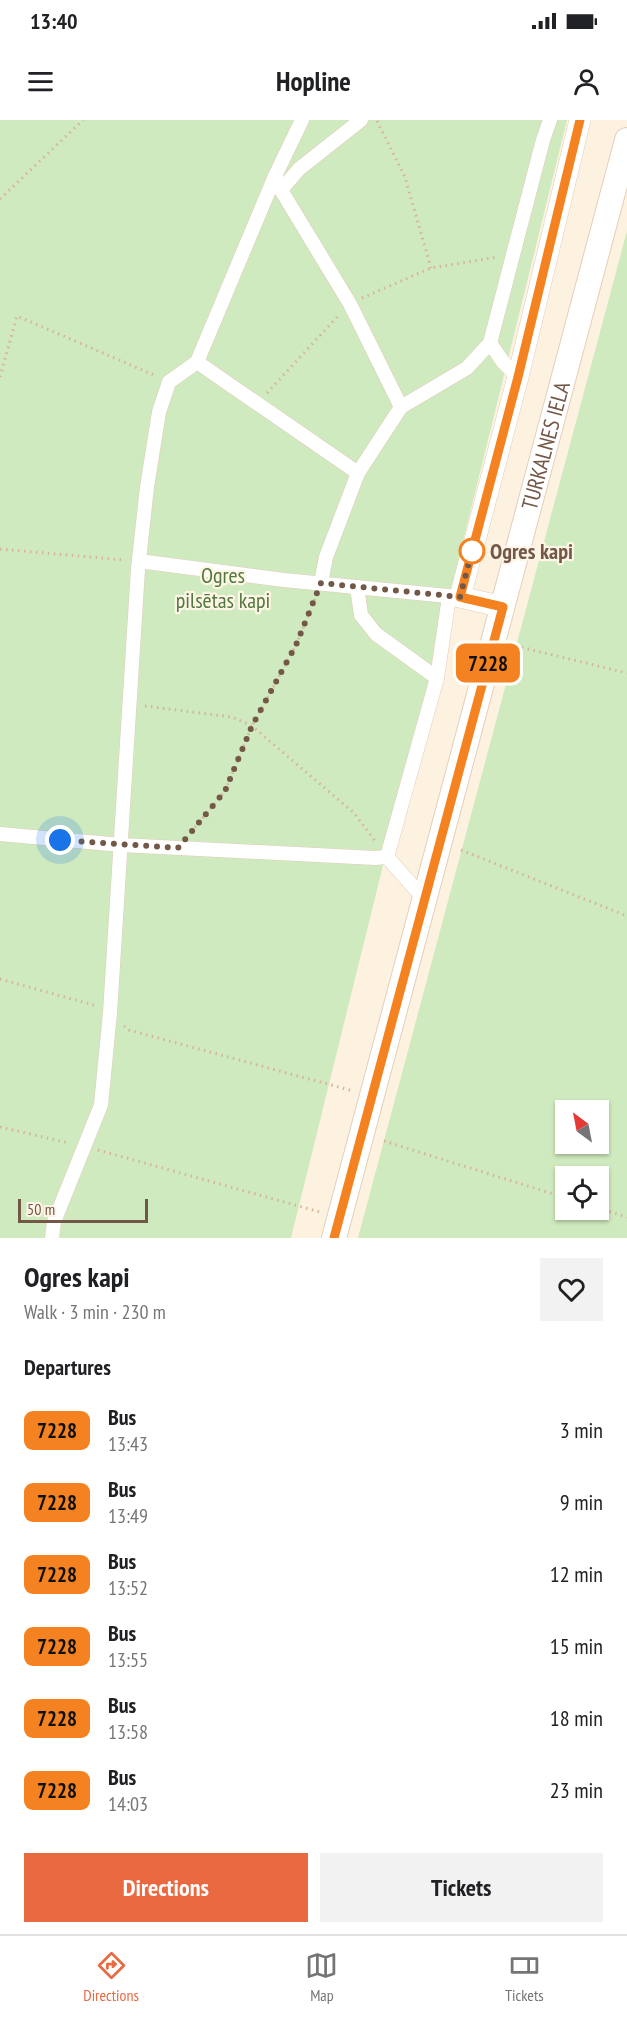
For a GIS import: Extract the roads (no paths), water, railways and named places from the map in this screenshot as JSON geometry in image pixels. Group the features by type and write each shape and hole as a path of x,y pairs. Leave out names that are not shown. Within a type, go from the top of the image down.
{"main road":[{"name":"TURKALNES IELA","path":"336,1228 627,140"}],"street":[{"path":"52,1238 54,1222 101,1105 110,1013 139,561 147,487 159,412 169,382 197,362 275,176 302,120"},
{"path":"281,190 299,169 361,120"},
{"path":"321,583 326,557 358,473 401,407 467,368 490,343 550,120"},
{"path":"387,857 436,678 455,597 518,377 580,120"},
{"path":"275,176 281,190 350,304 401,407"},
{"path":"490,343 503,362 518,377"},
{"path":"197,362 358,473"},
{"path":"139,561 455,597 503,607"},
{"path":"357,587 361,615 376,634 436,678"},
{"path":"0,834 121,845 387,857"},
{"path":"387,857 424,900"}],"place":[{"name":"Ogres kapi","path":"472,551"}],"park label":[{"name":"Ogres pilsētas kapi","path":"223,588"}]}
